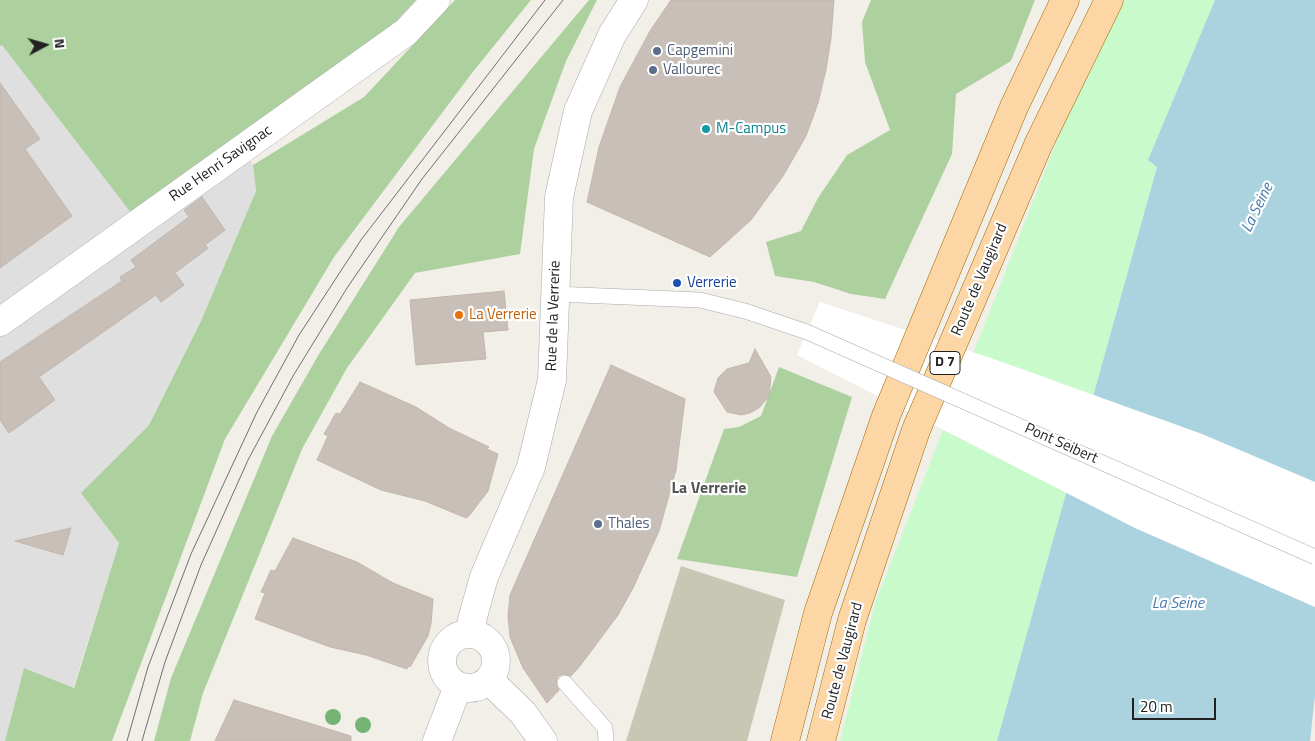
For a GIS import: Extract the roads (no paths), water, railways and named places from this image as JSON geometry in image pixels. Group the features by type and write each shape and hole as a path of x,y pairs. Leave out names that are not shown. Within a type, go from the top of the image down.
{"main road":[{"name":"D 7","path":"785,741 818,614 886,416 1014,108 1065,0"},
{"name":"Route de Vaugirard","path":"821,741 852,620 916,430 1039,143 1109,0"}],"street":[{"name":"Rue Henri Savignac","path":"0,322 406,32 436,0"},
{"name":"Rue de la Verrerie","path":"473,634 472,620 484,577 531,467 552,380 559,197 578,111 612,35 634,0"},
{"path":"462,634 473,634 484,638 493,647 496,658 495,670 489,680 474,688 458,686 448,679 443,669 442,658 445,648 462,634"},
{"path":"489,680 523,713 543,741"},
{"path":"437,741 458,686"}],"lane":[{"name":"Pont Seibert","path":"555,294 700,300 745,311 808,332 1315,557"},
{"path":"565,683 605,728 606,741"}],"water":[{"name":"La Seine","path":"1215,0 1315,0 1315,695 1310,741 997,741 1157,167 1148,160"}],"tram line":[{"path":"127,741 148,667 191,554 257,412 299,335 361,240 545,0"},
{"path":"142,741 165,662 201,565 248,460 293,376 347,288 422,179 563,0"}],"place":[{"name":"Capgemini","path":"657,51"},
{"name":"Vallourec","path":"653,70"},
{"name":"M-Campus","path":"706,129"},
{"name":"Verrerie","path":"677,283"},
{"name":"La Verrerie","path":"459,315"},
{"name":"Thales","path":"598,524"}],"district":[{"name":"La Verrerie","path":"709,489"}]}
